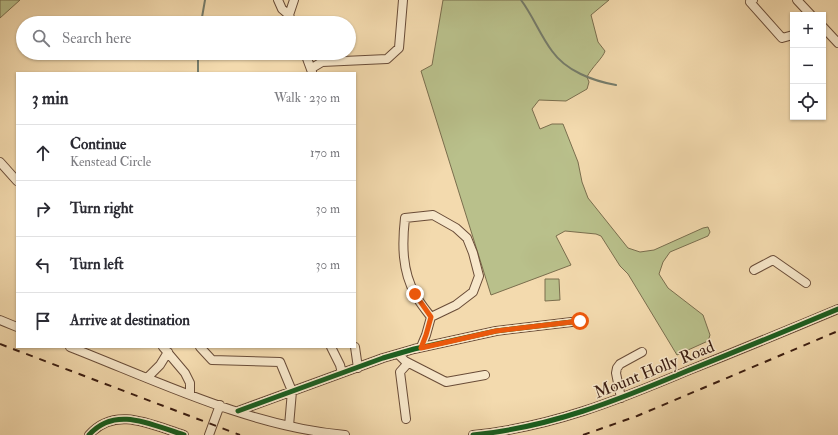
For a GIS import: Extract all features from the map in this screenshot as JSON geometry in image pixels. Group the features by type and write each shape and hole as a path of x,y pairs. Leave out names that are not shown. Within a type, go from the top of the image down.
{"street":[{"path":"274,0 289,16"},
{"path":"278,0 282,8"},
{"path":"291,16 294,0"},
{"path":"356,60 387,58 398,48 403,0"},
{"path":"753,0 750,2 782,38 790,36"},
{"path":"797,0 808,12"},
{"path":"826,30 838,43"},
{"path":"308,60 312,71 322,62 354,60"},
{"path":"0,162 16,180"},
{"path":"421,348 431,317 456,305 473,292 479,276 473,253 467,238 456,228 433,215 405,218 403,242 407,277 415,294 431,317"},
{"path":"754,270 773,260 806,283"},
{"name":"Mount Holly Road","path":"473,435 535,426 583,412 621,398 838,309"},
{"path":"0,320 16,327"},
{"path":"238,411 398,354 496,331 580,321"},
{"path":"72,348 147,378 238,411 289,426 345,435"},
{"path":"201,348 212,360 280,362 292,391 289,426"},
{"path":"332,348 340,365 342,374"},
{"path":"355,348 358,368"},
{"path":"147,378 160,364 166,349 185,373 188,379 190,394"},
{"path":"621,398 616,373 617,368 620,364 642,352"},
{"path":"398,354 408,363 446,382 485,375"},
{"path":"406,419 400,372 408,363"},
{"path":"209,435 220,405"},
{"path":"89,435 96,428 109,421 126,418 184,435"}],"green space":[{"path":"0,0 20,0 0,18"},
{"path":"443,0 609,0 591,15 598,42 605,51 587,77 589,82 587,89 566,101 539,100 532,109 540,129 552,124 563,124 578,162 582,182 588,198 628,248 640,252 654,250 708,227 710,232 708,236 670,252 663,262 659,274 668,288 703,315 710,335 708,341 677,355 628,274 620,266 601,236 596,234 565,231 556,236 571,265 491,295 421,71 432,65"},
{"path":"545,279 559,279 560,300 545,301"}],"waterway":[{"path":"202,16 205,0"},
{"path":"521,0 548,45 558,58 572,69 589,78 616,85"},
{"path":"198,60 198,72"}],"railway":[{"path":"583,435 637,416 838,331"},
{"path":"0,344 240,435"}],"cycle path":[{"path":"473,435 529,426 583,411 635,393 838,309"},
{"path":"238,411 383,358 414,349 496,331 580,321"},
{"path":"89,435 99,426 110,421 122,419 147,423 184,435"}],"route":[{"path":"415,294 431,317 421,348 496,331 580,321"}]}
